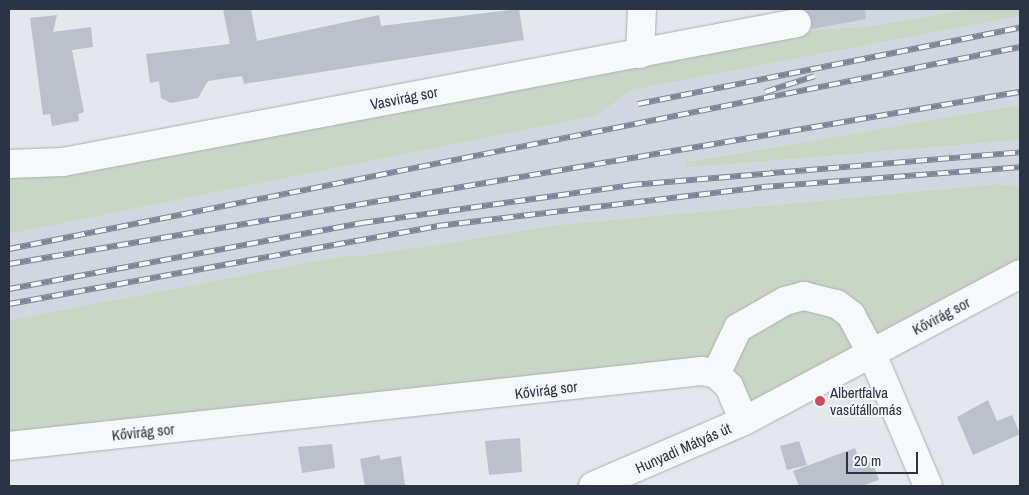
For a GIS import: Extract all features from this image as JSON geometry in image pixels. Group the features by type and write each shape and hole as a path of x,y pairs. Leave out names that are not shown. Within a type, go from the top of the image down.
{"street":[{"path":"640,54 642,9"},
{"name":"Vasvirág sor","path":"9,164 63,162 798,23"},
{"name":"Kővirág sor","path":"744,421 1020,274"},
{"path":"744,421 729,386 716,374 738,328 785,301 804,296 820,296 851,315 872,354 928,486"},
{"name":"Kővirág sor","path":"9,446 702,371 716,374"},
{"name":"Hunyadi Mátyás út","path":"593,486 645,477 744,421"}],"shaded area":[{"path":"803,9 969,9 863,27 803,30"},
{"path":"1020,16 1020,105 686,162 687,168 1020,140 1020,186 997,184 557,225 363,256 348,255 9,320 9,234 596,116 632,90"}],"green space":[{"path":"969,9 1020,9 1020,16 632,90 596,116 9,234 9,164 803,30 863,27"},
{"path":"1020,105 1020,140 686,168 686,162"},
{"path":"997,184 1020,186 1020,274 744,421 716,374 9,446 9,320 348,255 363,256 557,225"}],"building":[{"path":"223,9 251,9 257,41 379,15 381,26 519,9 524,40 244,84 242,76 208,81 198,98 171,103 161,98 159,81 150,83 146,54 230,44"},
{"path":"806,9 865,9 866,19 812,29"},
{"path":"57,15 53,32 91,27 93,47 72,50 84,112 78,114 79,121 52,126 50,114 43,115 30,18"},
{"path":"988,400 997,421 1012,415 1020,434 973,455 957,417"},
{"path":"520,438 522,472 489,475 485,441"},
{"path":"799,441 807,465 787,470 780,446"},
{"path":"332,444 335,468 302,473 298,447"},
{"path":"855,448 861,465 872,461 879,480 861,486 799,486 793,471"},
{"path":"380,455 380,460 401,456 405,486 365,486 360,459"}],"railway":[{"path":"638,104 1020,28"},
{"path":"9,249 1020,47"},
{"path":"765,92 815,76"},
{"path":"9,264 1020,92"},
{"path":"9,289 362,223 631,185 1020,152"},
{"path":"9,304 437,226 762,187 1020,167"}],"place":[{"name":"Albertfalva vasútállomás","path":"820,401"}]}
